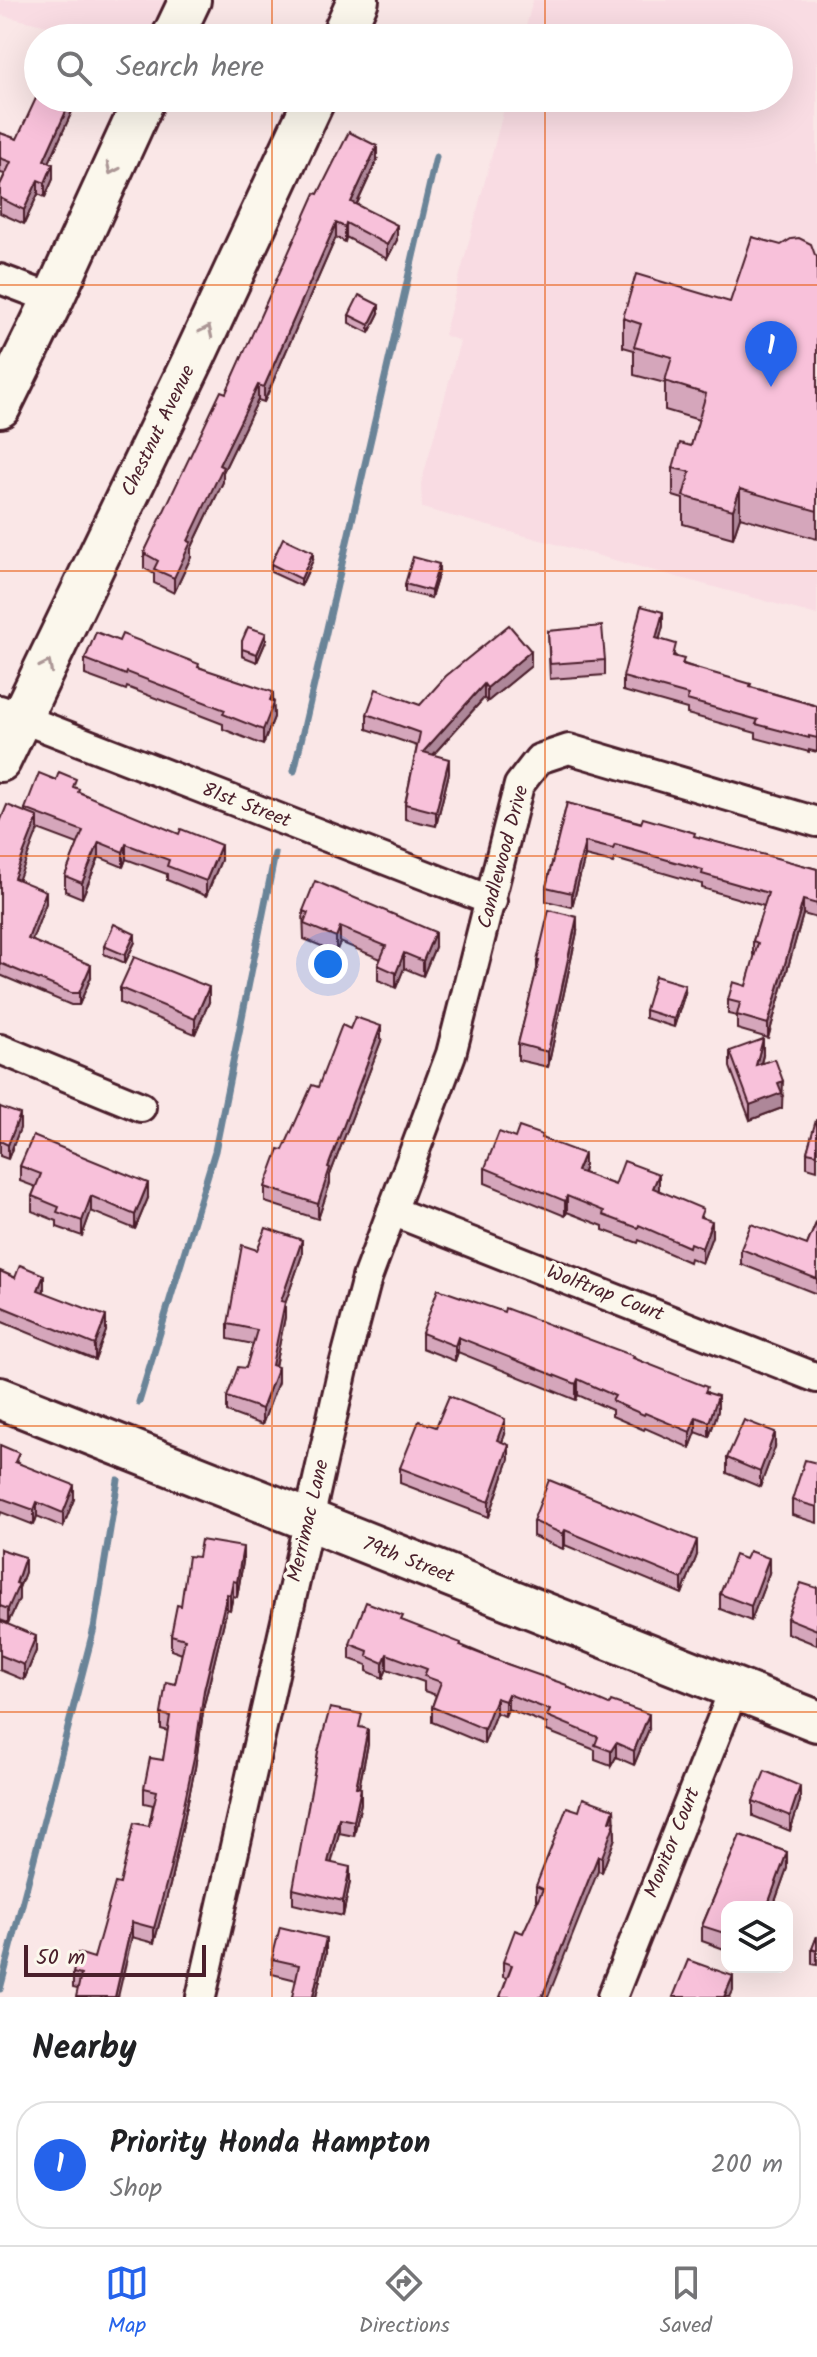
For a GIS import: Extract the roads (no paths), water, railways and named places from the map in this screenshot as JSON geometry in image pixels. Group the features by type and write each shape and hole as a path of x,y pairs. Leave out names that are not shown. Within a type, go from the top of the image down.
{"street":[{"path":"179,24 190,0"},
{"path":"347,24 358,0"},
{"path":"0,407 139,112"},
{"name":"Chestnut Avenue","path":"0,761 11,715 308,112"},
{"path":"0,279 53,299"},
{"name":"81st Street","path":"11,715 492,901"},
{"name":"Candlewood Drive","path":"451,1054 519,785 539,759 569,749 817,822"},
{"path":"0,1049 141,1107"},
{"name":"Merrimac Lane","path":"201,1997 355,1323 367,1278 451,1054"},
{"name":"Wolftrap Court","path":"392,1211 817,1378"},
{"name":"79th Street","path":"0,1398 817,1721"},
{"name":"Monitor Court","path":"612,1997 734,1689"}],"waterway":[{"path":"294,771 436,157"},
{"path":"139,1402 215,1151 275,854"},
{"path":"0,1989 94,1628 118,1480"}],"place":[{"name":"Priority Honda Hampton","path":"771,387"}]}
